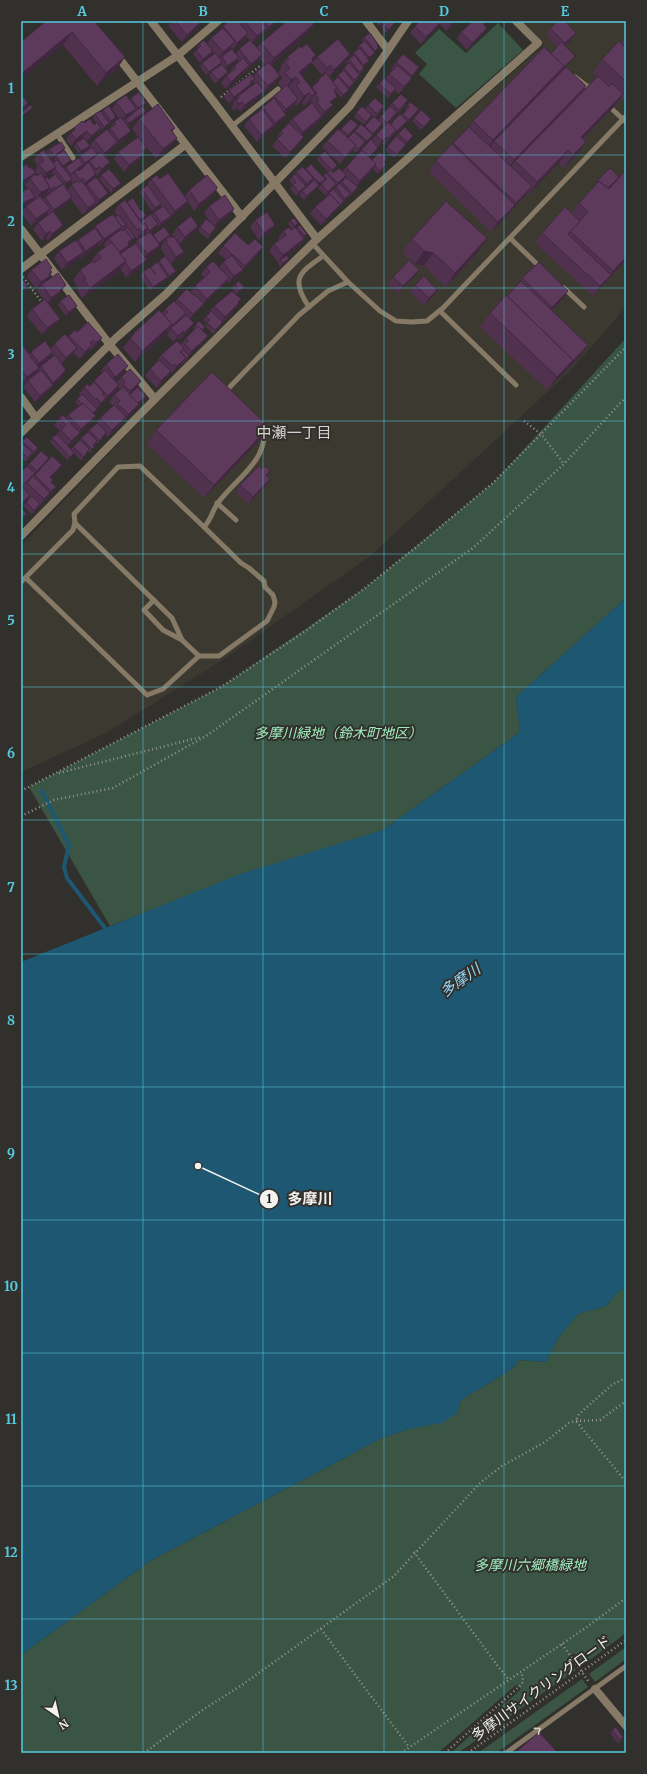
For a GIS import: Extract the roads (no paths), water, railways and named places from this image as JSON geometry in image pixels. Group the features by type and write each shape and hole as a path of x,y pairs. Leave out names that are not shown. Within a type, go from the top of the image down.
{"street":[{"path":"151,21 275,182 315,242"},
{"path":"21,157 177,56 218,21"},
{"path":"366,21 388,50"},
{"path":"21,433 110,345 166,294 350,106 408,21"},
{"path":"21,536 155,399 315,242 540,45 516,21"},
{"path":"109,45 242,217"},
{"path":"21,269 108,199 185,145"},
{"path":"21,229 110,345 155,399"},
{"path":"21,397 36,418"},
{"path":"595,1689 625,1722"}],"lane":[{"path":"569,73 596,94"},
{"path":"232,126 278,89"},
{"path":"315,242 323,256 348,282 380,311 396,321 427,321 440,311 625,119 612,109"},
{"path":"57,134 73,158"},
{"path":"510,238 545,271"},
{"path":"309,307 300,293 298,285 299,279 307,268 323,256"},
{"path":"230,398 224,393 282,332 328,291 348,282"},
{"path":"562,286 584,307"},
{"path":"440,311 516,385"},
{"path":"204,527 218,503 257,458 265,438 264,430 258,424"},
{"path":"21,582 73,530 74,514 118,467 140,466 241,563 250,568 264,581 265,587 273,595 275,602 272,614 267,621 227,651 219,656 199,656 163,689 147,695 26,578"},
{"path":"218,503 236,520"},
{"path":"74,523 172,618 182,640"},
{"path":"154,600 144,610 163,630 182,640 199,656"},
{"path":"506,1753 626,1666"}],"water":[{"path":"626,598 626,1288 618,1292 606,1306 578,1314 558,1338 546,1362 519,1360 512,1369 461,1400 457,1413 442,1423 409,1429 382,1438 150,1561 21,1655 21,962 240,874 383,830 520,732 516,697"}],"waterway":[{"path":"42,791 69,845 64,867 67,878 108,932"}],"place":[{"name":"多摩川","path":"198,1166"}],"district":[{"name":"中瀬一丁目","path":"294,432"}],"park label":[{"name":"多摩川緑地（鈴木町地区）","path":"338,733"},
{"name":"多摩川六郷橋緑地","path":"530,1565"}]}
